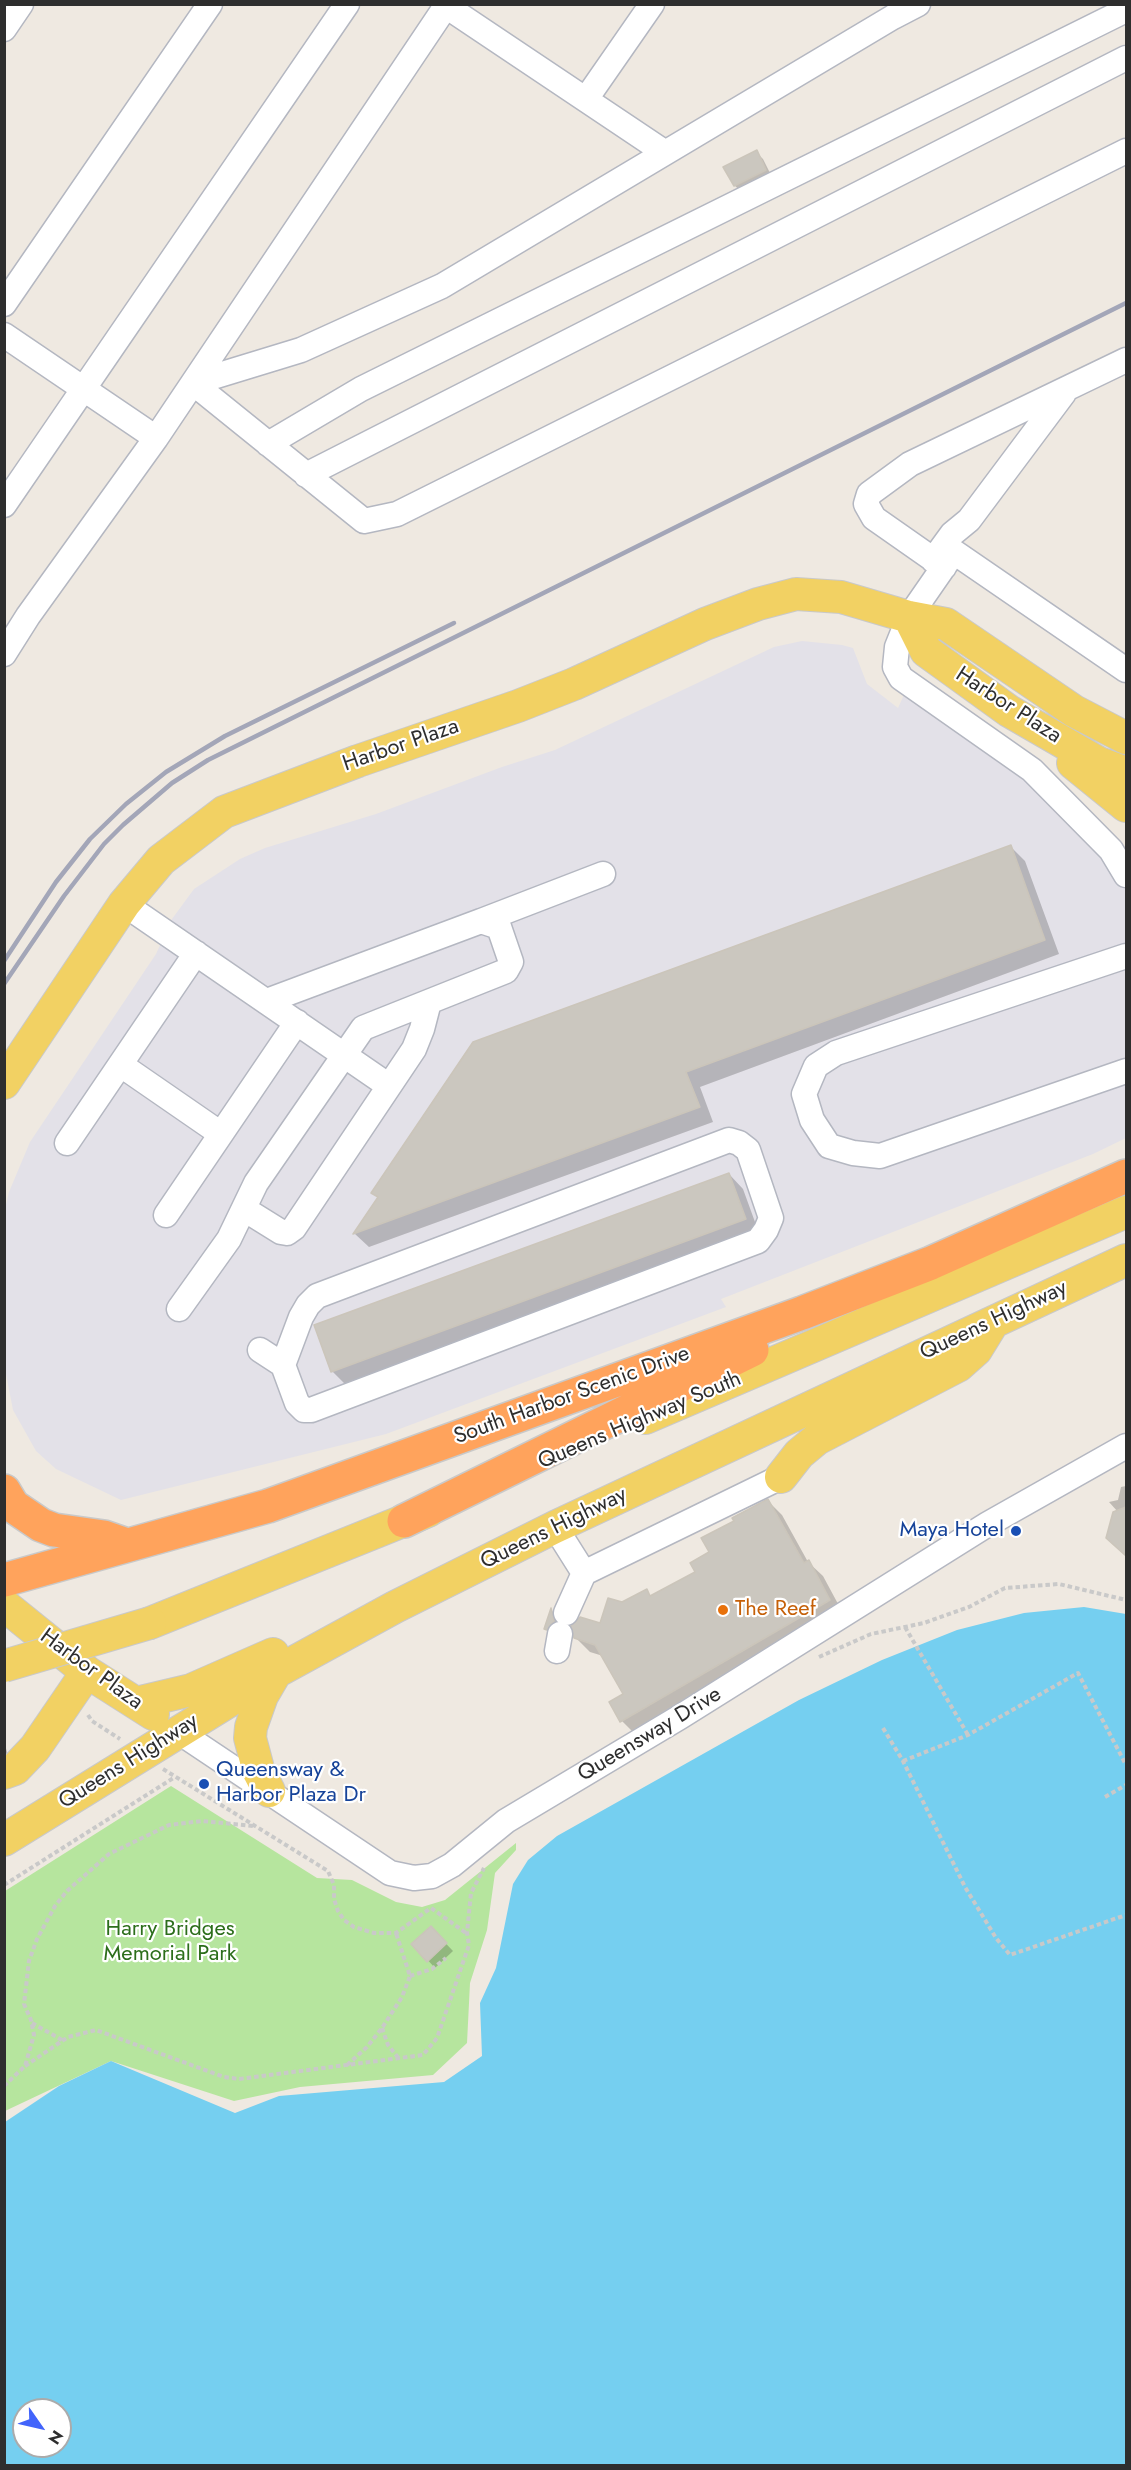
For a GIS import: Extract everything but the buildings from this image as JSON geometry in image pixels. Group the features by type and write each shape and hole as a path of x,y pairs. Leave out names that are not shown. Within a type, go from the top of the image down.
{"highway":[{"name":"South Harbor Scenic Drive","path":"4,1580 268,1506 931,1263 1126,1176"},
{"path":"404,1521 931,1263"},
{"path":"4,1491 13,1506 41,1526 104,1537 127,1545"}],"main road":[{"name":"Harbor Plaza","path":"4,1083 124,904 161,860 224,812 358,761 518,706 574,684 705,624 758,604 796,594 841,597 909,617 946,624 1074,711 1126,738"},
{"name":"Harbor Plaza","path":"909,617 926,651 1009,711 1099,763 1126,773"},
{"path":"1009,711 1126,806"},
{"name":"Queens Highway South","path":"4,1665 150,1623 404,1521 1126,1212"},
{"name":"Queens Highway","path":"4,1840 276,1671 395,1607 555,1527 1126,1260"},
{"path":"781,1477 799,1454 817,1439 958,1366 976,1350 994,1321"},
{"path":"136,1703 190,1690 480,1565"},
{"name":"Harbor Plaza","path":"4,1605 87,1672 179,1732"},
{"path":"269,1791 259,1772 250,1738 251,1727 262,1696 276,1671"},
{"path":"4,1773 15,1769 35,1748 87,1672"}],"street":[{"path":"4,28 21,4"},
{"path":"4,304 210,4"},
{"path":"4,505 347,4"},
{"path":"586,99 652,4"},
{"path":"193,383 301,350 442,286 664,152 918,4"},
{"path":"4,654 28,616 156,438 445,5 664,152"},
{"path":"268,444 361,389 1126,10"},
{"path":"306,475 1126,58"},
{"path":"193,383 364,521 397,514 1126,151"},
{"path":"4,334 156,438"},
{"path":"939,563 874,518 866,504 869,494 910,464 1126,360"},
{"path":"1067,389 969,520 952,534 909,617 897,647 895,667 901,678 1032,770 1111,850 1126,875"},
{"path":"939,563 954,552 1126,670"},
{"path":"267,1001 603,874"},
{"path":"124,904 389,1086"},
{"path":"179,1309 229,1239 256,1183 346,1056 363,1028 506,971 511,962 499,927 481,921"},
{"path":"67,1143 196,953"},
{"path":"1126,956 836,1053 816,1066 804,1094 812,1120 829,1146 853,1153 880,1156 1126,1071"},
{"path":"244,1209 281,1233 287,1233 294,1228 414,1049 429,1002"},
{"path":"166,1215 297,1022"},
{"path":"121,1065 221,1134"},
{"path":"260,1350 284,1365 297,1403 304,1410 312,1410 758,1240 766,1230 771,1218 748,1150 739,1143 729,1140 317,1296 301,1317 284,1365"},
{"name":"Queensway Drive","path":"179,1732 390,1873 414,1878 432,1876 452,1865 506,1821 680,1717 988,1524 1126,1446"},
{"path":"561,1632 584,1573 781,1477"},
{"path":"555,1527 584,1573"}],"path":[{"path":"817,1658 872,1634 924,1623 969,1607 1005,1587 1059,1584 1126,1600"},
{"path":"905,1627 968,1735"},
{"path":"903,1761 968,1735 1078,1673 1126,1765"},
{"path":"81,1707 92,1721 121,1740"},
{"path":"884,1728 903,1761 965,1887 996,1938 1010,1955 1126,1915"},
{"path":"4,1885 175,1777 328,1870 334,1885 336,1905 344,1920 354,1928 374,1933 396,1933 431,1908 466,1933"},
{"path":"1105,1797 1126,1785"},
{"path":"25,2066 34,2035 24,2004 29,1961 37,1939 55,1906 67,1891 109,1854 170,1825 202,1821 258,1826"},
{"path":"4,2086 25,2066 62,2040 96,2030 224,2077 239,2079 400,2060 423,2055 437,2038 469,1945 466,1933 471,1893 488,1863"},
{"path":"346,2066 367,2047 382,2028 402,1997 410,1976 396,1933"},
{"path":"410,1976 432,1969 446,1958"},
{"path":"32,2024 62,2040"},
{"path":"382,2028 388,2045 400,2060"}],"shaded area":[{"path":"802,641 853,648 867,684 898,708 913,675 978,718 1039,763 1084,804 1126,855 1126,1138 1093,1154 721,1299 726,1307 386,1434 121,1500 56,1469 36,1451 13,1410 4,1364 4,1213 9,1192 30,1142 156,954 172,919 194,889 240,859 265,848 376,814 502,767 555,750 774,647"}],"green space":[{"name":"Harry Bridges Memorial Park","path":"171,1786 317,1878 352,1880 396,1902 422,1907 445,1900 516,1843 516,1850 495,1873 487,1930 470,1983 467,2043 433,2075 300,2087 234,2101 111,2061 5,2111 5,1891"}],"water":[{"path":"1084,1607 1126,1614 1126,2465 5,2465 5,2122 59,2086 111,2061 235,2113 279,2096 444,2082 482,2056 480,2003 496,1968 513,1884 528,1860 557,1836 799,1700 882,1660 957,1630 1024,1613"}],"railway":[{"path":"4,984 64,896 104,844 172,783 208,760 1126,303"},
{"path":"4,961 56,882 90,839 126,804 166,772 225,736 454,623"}],"place":[{"name":"Maya Hotel","path":"1016,1531"},
{"name":"The Reef","path":"723,1610"},
{"name":"Queensway & Harbor Plaza Dr","path":"204,1784"}]}
